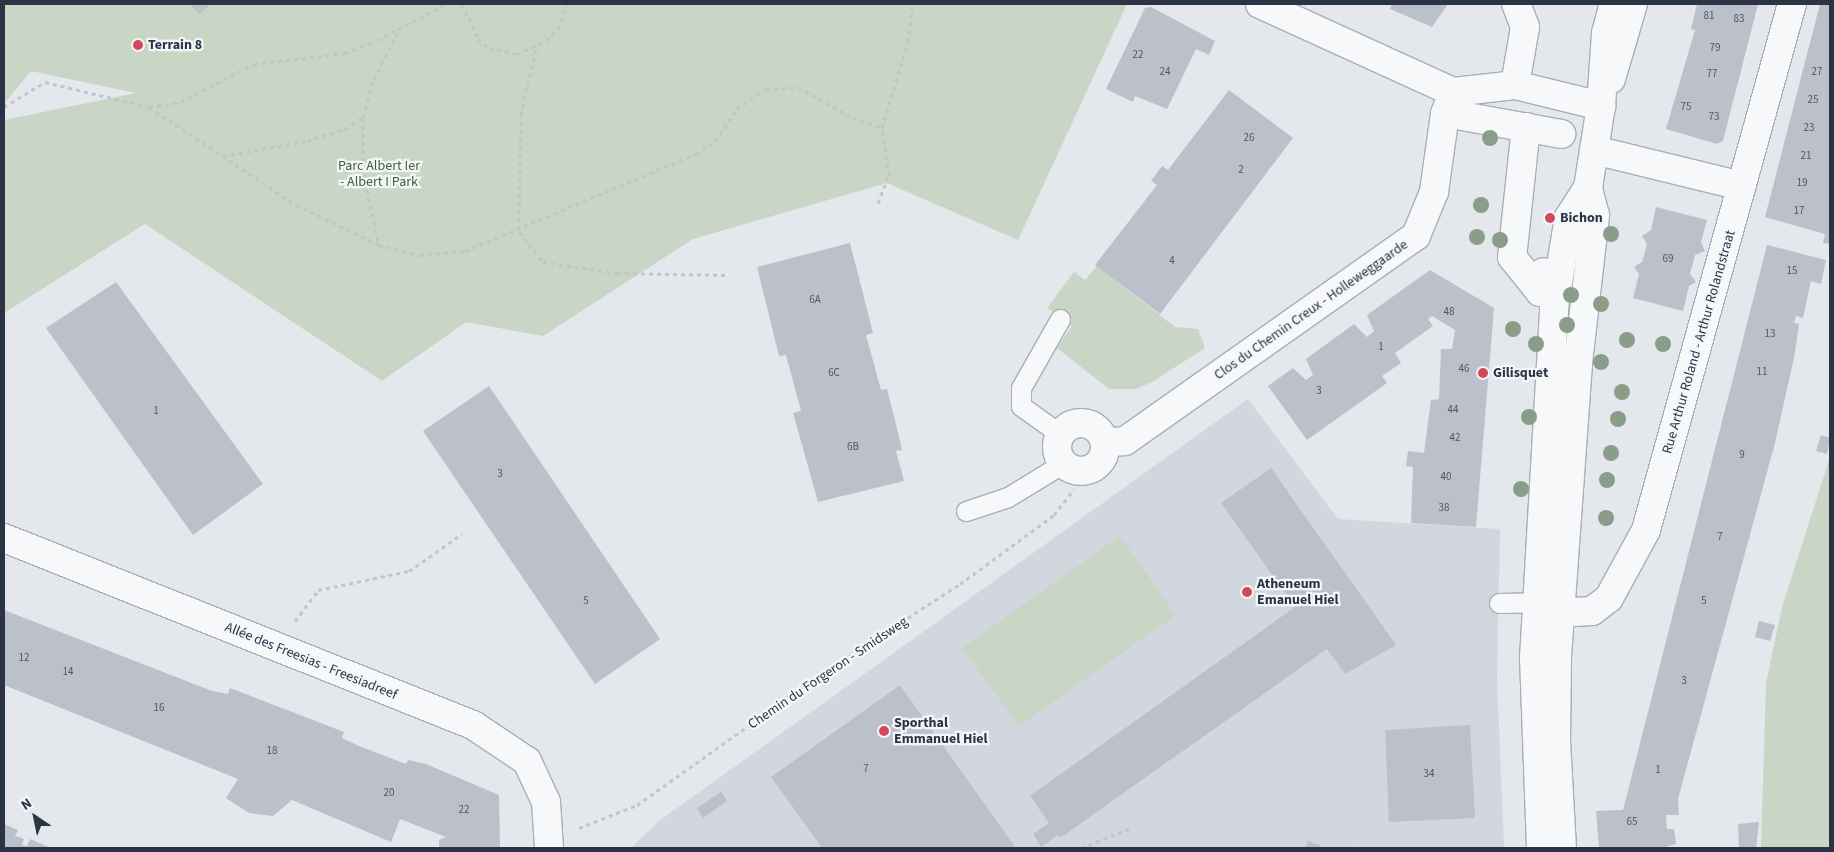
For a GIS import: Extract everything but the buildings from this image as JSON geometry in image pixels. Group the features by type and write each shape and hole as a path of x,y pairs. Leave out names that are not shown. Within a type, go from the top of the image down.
{"street":[{"path":"1260,4 1457,104 1526,127 1561,135"},
{"path":"1515,85 1525,27 1516,4"},
{"path":"1541,848 1548,608 1595,215 1588,188 1601,106 1606,33 1614,4"},
{"path":"1601,106 1627,37 1633,4"},
{"name":"Rue Arthur Roland - Arthur Rolandstraat","path":"1548,608 1592,611 1609,598 1646,530 1792,4"},
{"path":"1457,104 1515,85 1601,106"},
{"name":"Clos du Chemin Creux - Holleweggaarde","path":"1105,442 1125,441 1416,236 1434,192 1445,114 1457,104"},
{"path":"1526,127 1512,257 1540,292 1543,272"},
{"path":"1594,150 1742,186"},
{"path":"1073,424 1090,424 1105,442 1100,463 1072,468 1056,449 1060,434 1073,424"},
{"name":"Allée des Freesias - Freesiadreef","path":"4,538 473,725 527,761 546,802 550,845"},
{"path":"1548,608 1562,848"}],"lane":[{"path":"1060,319 1021,388 1021,406 1060,434"},
{"path":"966,511 1008,497 1072,468"},
{"path":"1499,603 1548,608"}],"path":[{"path":"149,107 181,102 254,64 345,53 398,31 446,4"},
{"path":"462,4 468,24 489,48 517,54 536,50 558,29 568,4"},
{"path":"878,204 889,175 882,128 902,67 913,4"},
{"path":"379,245 363,174 363,117 374,79 398,31"},
{"path":"536,50 521,114 519,232 543,262 617,273 726,275"},
{"path":"4,106 45,82 149,107 296,205 379,245 420,255 465,251 519,232 696,154 715,141 737,109 765,89 798,87 853,118 882,128"},
{"path":"223,156 307,140 345,129 363,117"},
{"name":"Chemin du Forgeron - Smidsweg","path":"550,845 637,805 814,679 960,584 1054,515 1072,468"},
{"path":"282,649 300,611 318,590 409,571 462,534"},
{"path":"1081,848 1133,827"}],"shaded area":[{"name":"Atheneum Emanuel Hiel","path":"1248,399 1338,519 1500,529 1497,679 1504,848 1360,848 1358,845 1356,848 631,848 659,821"}],"green space":[{"name":"Parc Albert Ier - Albert I Park","path":"4,4 1127,4 1018,240 887,183 693,239 543,336 466,322 382,381 145,224 4,313 4,120 136,93 31,71 4,104"},
{"path":"1097,266 1175,327 1198,329 1205,348 1152,382 1136,389 1109,389 1057,348 1072,326 1047,308 1074,272 1085,280"},
{"path":"1830,457 1830,848 1761,848 1766,684 1782,607"},
{"path":"1120,536 1176,615 1019,726 962,648"}],"place":[{"name":"Terrain 8","path":"138,45"},
{"name":"Bichon","path":"1550,218"},
{"name":"Gilisquet","path":"1483,373"},
{"name":"Atheneum Emanuel Hiel","path":"1247,592"},
{"name":"Sporthal Emmanuel Hiel","path":"884,731"}]}
